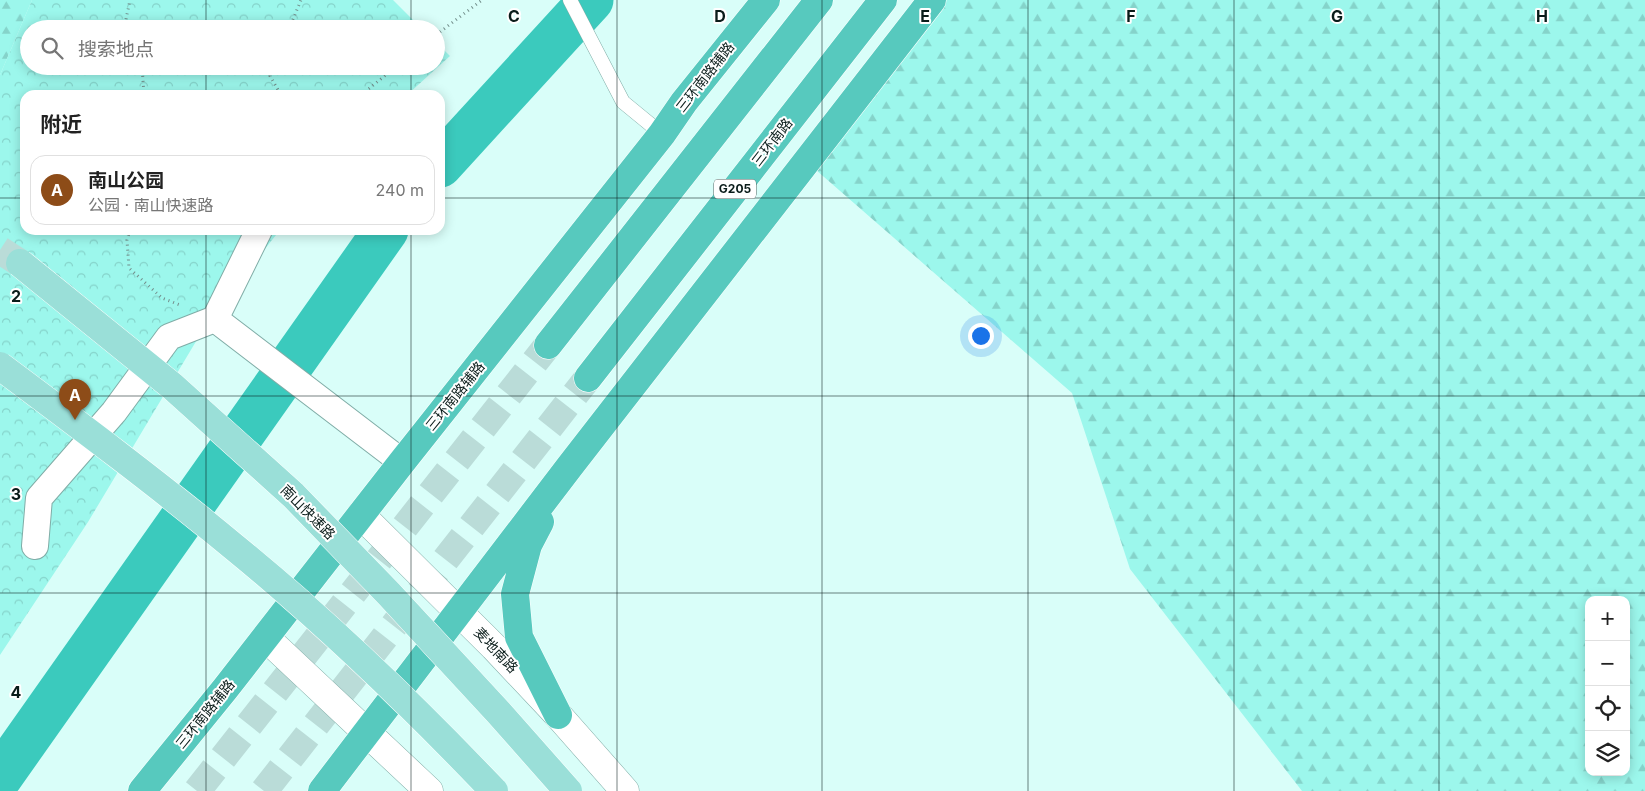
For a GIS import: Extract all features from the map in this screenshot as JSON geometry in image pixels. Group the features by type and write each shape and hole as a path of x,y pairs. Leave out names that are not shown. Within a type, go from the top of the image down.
{"highway":[{"name":"三环南路辅路","path":"142,791 266,638 361,514 766,0"},
{"path":"548,345 819,0"},
{"name":"三环南路","path":"588,378 883,0"},
{"path":"322,791 570,466 932,0"},
{"path":"558,715 519,637 515,594 528,545 570,466"}],"main road":[{"name":"南山快速路","path":"20,263 172,386 293,495 395,601 568,791"},
{"path":"0,366 126,461 235,548 351,649 454,749 494,791"},
{"name":"麦地南路","path":"361,514 459,611 558,715 625,791"},
{"path":"266,638 429,791"}],"street":[{"path":"35,546 39,498 114,412 169,337 216,319 257,235"},
{"path":"216,319 402,462"}],"lane":[{"path":"570,0 623,102 662,134"}],"path":[{"path":"126,20 130,0"},
{"path":"293,20 301,0"},
{"path":"445,28 482,0"},
{"path":"143,75 144,90"},
{"path":"270,75 278,90"},
{"path":"367,90 387,75"},
{"path":"128,235 127,240 129,268 162,298 216,319"}],"green space":[{"path":"0,0 32,0 23,20 20,20 20,28 0,75"},
{"path":"32,0 393,0 413,20 23,20"},
{"path":"946,0 1645,0 1645,791 1302,791 1130,569 1072,393 816,170"},
{"path":"20,28 20,75 429,75 413,90 20,90 20,235 276,235 210,318 88,522 0,655 0,75"},
{"path":"445,51 450,56 445,61"}],"waterway":[{"path":"445,160 591,0"},
{"path":"0,777 382,235"}],"tunnel":[{"path":"0,250 20,263"},
{"path":"197,791 548,345"},
{"path":"264,791 588,378"}],"place":[{"name":"南山公园","path":"75,420"}]}
